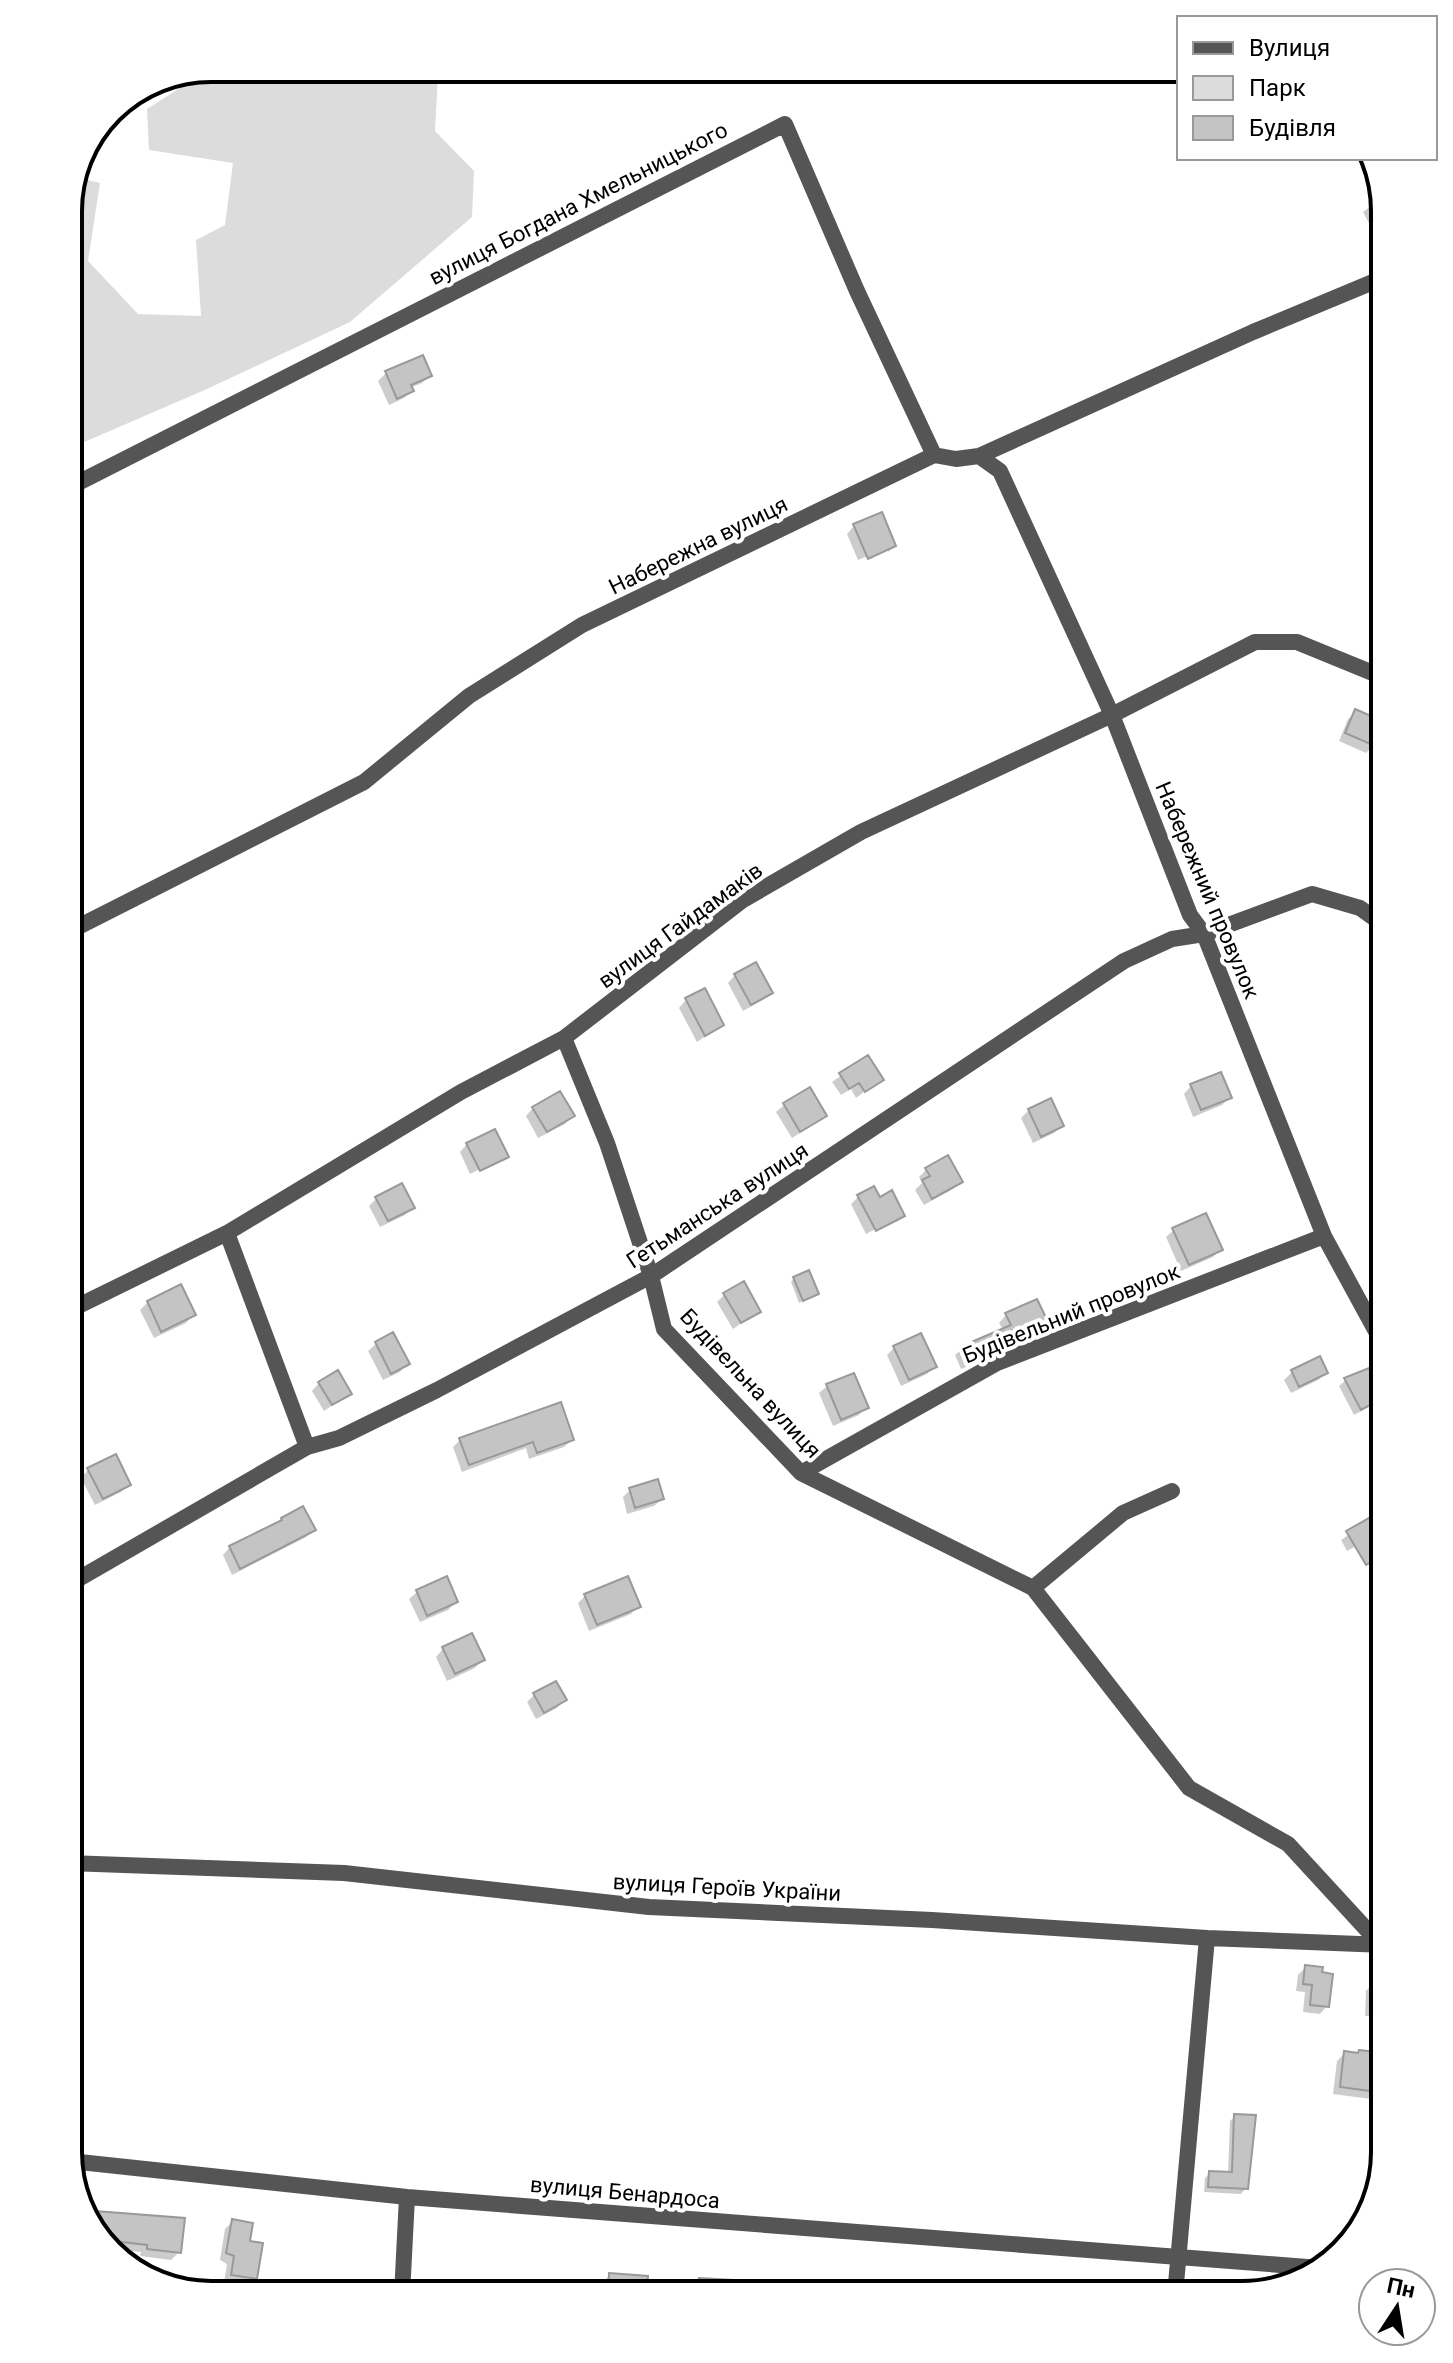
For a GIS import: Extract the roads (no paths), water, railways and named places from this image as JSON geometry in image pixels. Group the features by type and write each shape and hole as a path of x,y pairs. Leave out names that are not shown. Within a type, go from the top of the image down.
{"street":[{"name":"вулиця Богдана Хмельницького","path":"82,481 785,124 857,291 934,455"},
{"name":"Набережна вулиця","path":"82,925 364,782 469,696 582,625 934,455 956,459 979,456 1253,332 1371,283"},
{"name":"Набережний провулок","path":"979,456 1000,471 1112,715 1190,915 1204,934 1324,1236 1371,1322"},
{"name":"вулиця Гайдамаків","path":"82,1304 227,1233 461,1092 564,1038 743,900 861,832 1112,715 1255,642 1297,642 1371,672"},
{"name":"Гетьманська вулиця","path":"82,1577 307,1447 339,1438 423,1397 651,1276 1124,961 1172,939 1204,934 1312,894 1360,908 1371,916"},
{"name":"Будівельна вулиця","path":"564,1038 607,1143 651,1276 664,1329 801,1473 1033,1588 1189,1788 1288,1844 1371,1932"},
{"path":"227,1233 307,1447"},
{"name":"Будівельний провулок","path":"801,1473 997,1363 1324,1236"},
{"path":"1033,1588 1123,1513 1172,1491"},
{"name":"вулиця Героїв України","path":"82,1864 344,1873 649,1907 932,1920 1207,1938 1371,1944"},
{"path":"1176,2281 1207,1938"},
{"name":"вулиця Бенардоса","path":"83,2162 407,2197 1301,2267"},
{"path":"403,2281 407,2197"}]}
